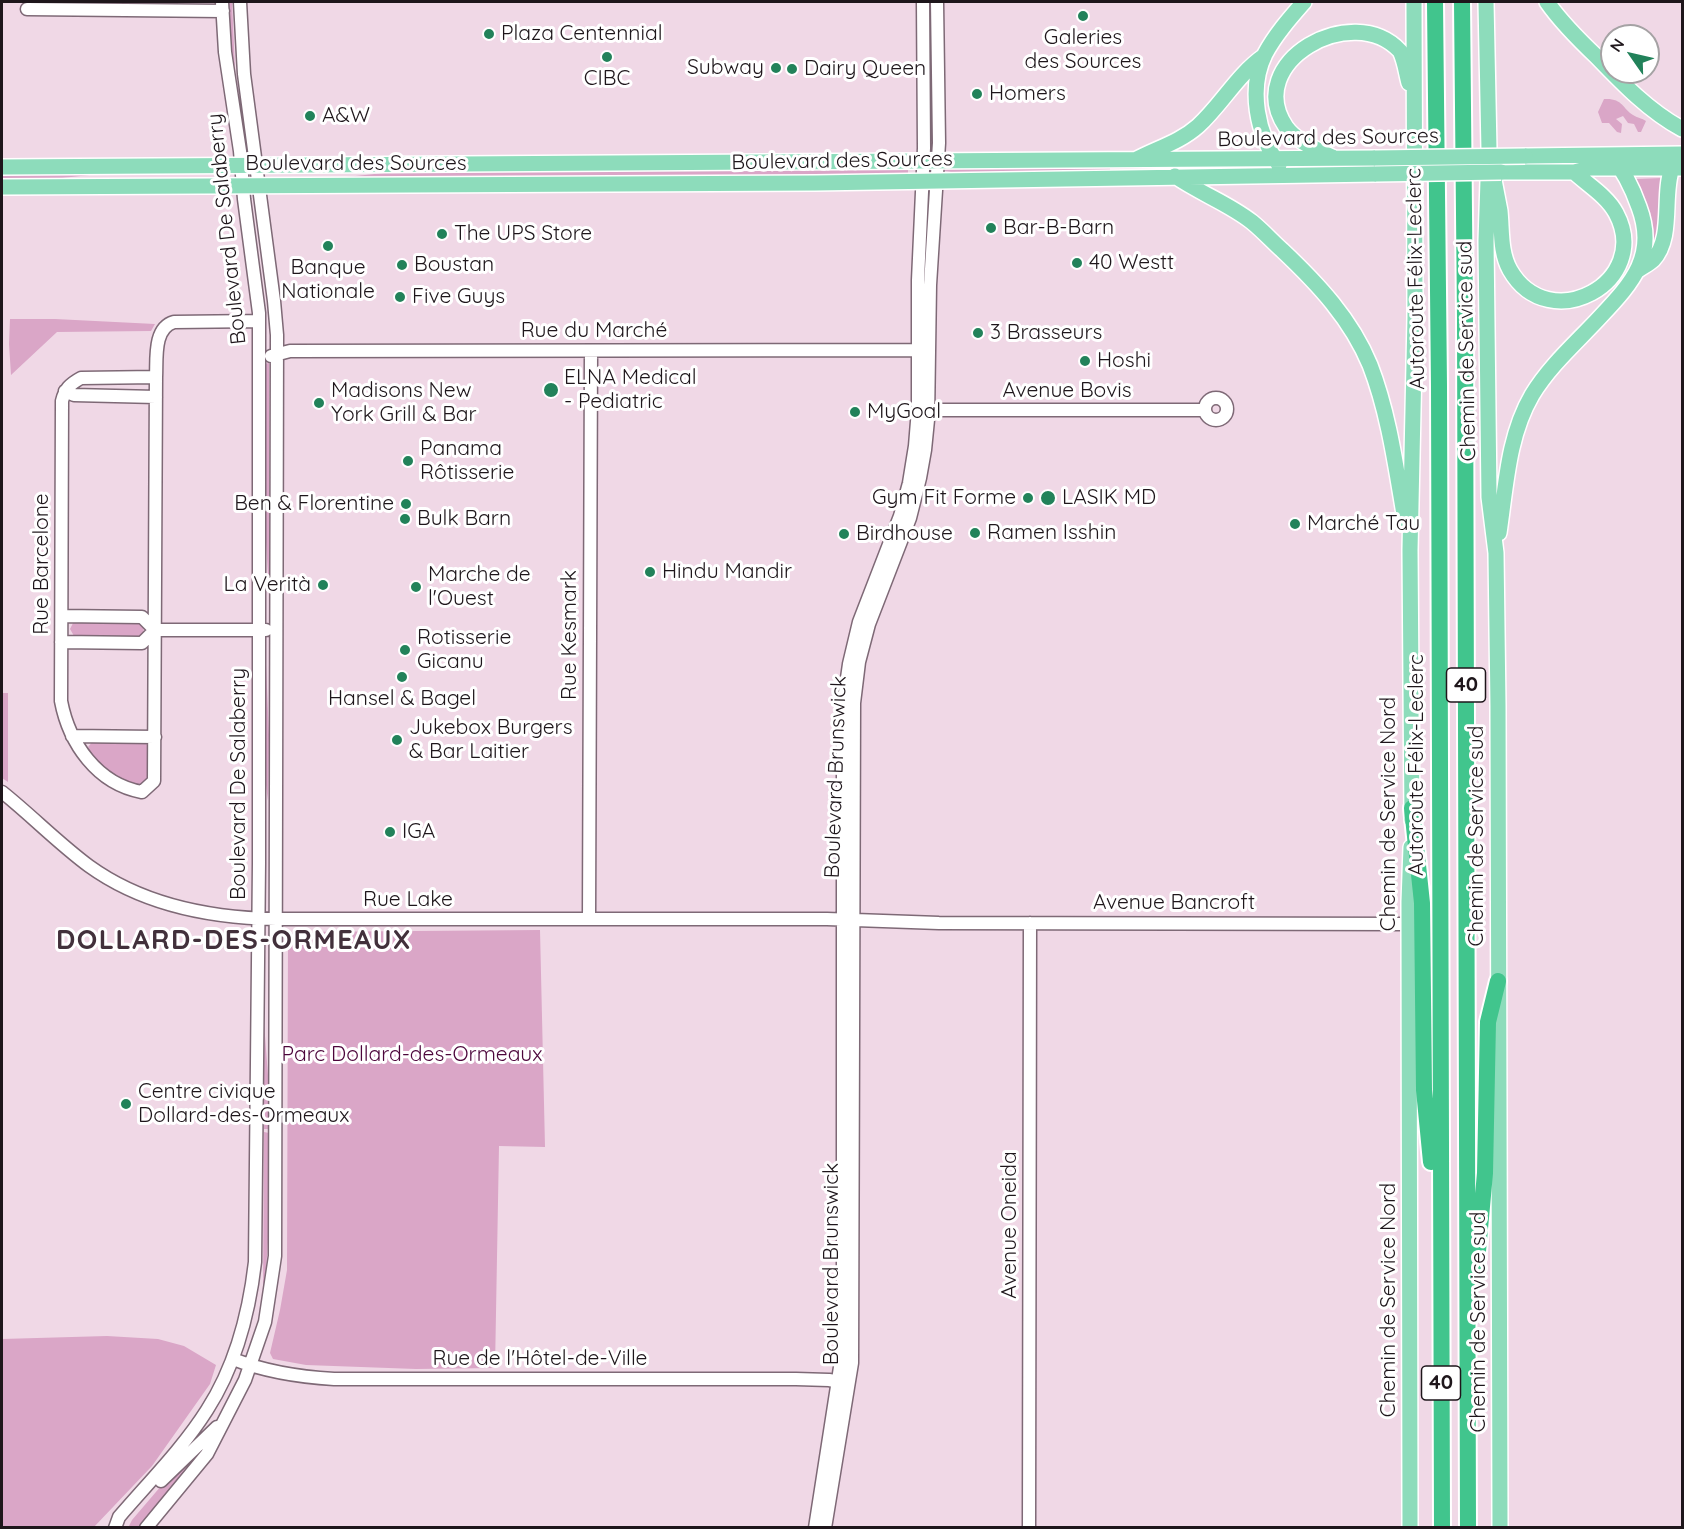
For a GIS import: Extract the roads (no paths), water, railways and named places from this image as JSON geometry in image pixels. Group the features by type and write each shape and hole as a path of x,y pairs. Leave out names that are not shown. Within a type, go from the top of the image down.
{"highway":[{"name":"Autoroute Félix-Leclerc","path":"1436,2 1442,1527"},
{"name":"40","path":"1462,2 1468,1527"},
{"path":"1412,808 1422,903 1424,1090 1441,1261"},
{"path":"1468,1368 1485,1173 1488,1022 1497,981"}],"main road":[{"path":"1286,175 1275,160 1263,135 1257,105 1258,80 1264,56 1282,28 1304,2"},
{"path":"1413,101 1414,2"},
{"name":"Chemin de Service sud","path":"1486,2 1489,150 1486,241 1489,497 1496,553 1499,812 1497,981 1500,1022 1500,1527"},
{"path":"1547,2 1560,20 1622,83 1654,111 1683,129"},
{"path":"1378,20 1390,34 1402,57 1413,101"},
{"path":"1299,35 1286,54 1279,75 1276,97 1279,112 1287,128 1295,136 1335,158"},
{"path":"1137,159 1191,132 1205,119 1249,66 1264,56"},
{"name":"Chemin de Service Nord","path":"1410,1527 1409,924 1412,808 1410,550 1415,317 1413,101"},
{"path":"1489,150 1504,254 1510,271 1529,290 1544,298 1561,301 1586,297 1601,288 1618,267 1623,246 1622,228 1612,207 1574,172"},
{"name":"Boulevard des Sources","path":"2,187 930,181 1286,175 1375,166 1525,164 1611,155 1683,154"},
{"path":"1496,553 1513,447 1523,412 1546,375 1624,291 1637,271 1645,244 1644,223 1629,182 1622,168 1611,155"},
{"name":"Boulevard des Sources","path":"2,167 1335,158 1375,166"},
{"name":"Boulevard des Sources","path":"1525,164 1574,172 1590,168 1677,168"},
{"path":"1637,271 1653,259 1662,242 1666,221 1667,188 1677,168"},
{"path":"1175,176 1194,189 1221,201 1252,222 1330,298 1350,327 1369,364 1382,404 1410,550"}],"street":[{"name":"Boulevard De Salaberry","path":"116,1527 119,1517 181,1446 221,1386 233,1359 249,1304 257,1239 260,355 259,321 242,186 248,165 240,2"},
{"name":"Boulevard Brunswick","path":"923,2 931,161"},
{"name":"Boulevard Brunswick","path":"848,920 852,737 856,679 871,618 904,534 924,460 928,410 918,280 930,181 939,55 937,2"},
{"path":"27,9 98,5 223,6"},
{"name":"Boulevard De Salaberry","path":"146,1527 202,1460 251,1366 268,1309 275,1256 277,356 274,301 258,185 248,165 228,76 223,6"},
{"path":"228,76 244,74"},
{"name":"Rue Barcelone","path":"65,391 62,401 61,701 72,736 85,757 114,783 142,792 154,781 156,377 159,334 163,327 177,321 259,321"},
{"name":"Boulevard Brunswick","path":"815,1527 844,1382 853,1350 848,920 842,737 845,685 859,622 896,526 909,483 917,428 923,350"},
{"name":"Rue du Marché","path":"260,355 277,356 290,351 923,350"},
{"name":"Rue Kesmark","path":"588,919 591,351"},
{"path":"156,377 81,378 71,383 65,391 74,396 156,397"},
{"name":"Avenue Bovis","path":"928,410 1205,410"},
{"path":"62,616 142,617 155,630"},
{"path":"62,642 141,643 155,630 277,630"},
{"path":"72,736 155,737"},
{"name":"Rue Lake","path":"2,792 99,873 162,902 193,911 223,916 258,919 848,920 939,923"},
{"name":"Avenue Bancroft","path":"939,923 1409,924"},
{"name":"Avenue Oneida","path":"1029,1527 1030,923"},
{"name":"Rue de l'Hôtel-de-Ville","path":"233,1359 251,1366 293,1375 334,1379 784,1379 844,1382"},
{"name":"Boulevard Brunswick","path":"825,1527 844,1382"},
{"name":"Boulevard De Salaberry","path":"116,1527 125,1522 170,1470 225,1418"}],"place":[{"name":"Galeries des Sources","path":"1083,16"},
{"name":"Plaza Centennial","path":"489,34"},
{"name":"CIBC","path":"607,57"},
{"name":"Subway","path":"776,68"},
{"name":"Dairy Queen","path":"792,69"},
{"name":"Homers","path":"977,94"},
{"name":"A&W","path":"310,116"},
{"name":"Bar-B-Barn","path":"991,228"},
{"name":"The UPS Store","path":"442,234"},
{"name":"Banque Nationale","path":"328,246"},
{"name":"40 Westt","path":"1077,263"},
{"name":"Boustan","path":"402,265"},
{"name":"Five Guys","path":"400,297"},
{"name":"3 Brasseurs","path":"978,333"},
{"name":"Hoshi","path":"1085,361"},
{"name":"ELNA Medical - Pediatric","path":"551,390"},
{"name":"Madisons New York Grill & Bar","path":"319,403"},
{"name":"MyGoal","path":"855,412"},
{"name":"Panama Rôtisserie","path":"408,461"},
{"name":"Gym Fit Forme","path":"1028,498"},
{"name":"LASIK MD","path":"1048,498"},
{"name":"Ben & Florentine","path":"406,504"},
{"name":"Bulk Barn","path":"405,519"},
{"name":"Marché Tau","path":"1295,524"},
{"name":"Ramen Isshin","path":"975,533"},
{"name":"Birdhouse","path":"844,534"},
{"name":"Hindu Mandir","path":"650,572"},
{"name":"La Verità","path":"323,585"},
{"name":"Marche de l'Ouest","path":"416,587"},
{"name":"Rotisserie Gicanu","path":"405,650"},
{"name":"Hansel & Bagel","path":"402,677"},
{"name":"Jukebox Burgers & Bar Laitier","path":"397,740"},
{"name":"IGA","path":"390,832"},
{"name":"Centre civique Dollard-des-Ormeaux","path":"126,1104"}],"district":[{"name":"DOLLARD-DES-ORMEAUX","path":"234,941"}],"park label":[{"name":"Parc Dollard-des-Ormeaux","path":"412,1055"}]}
